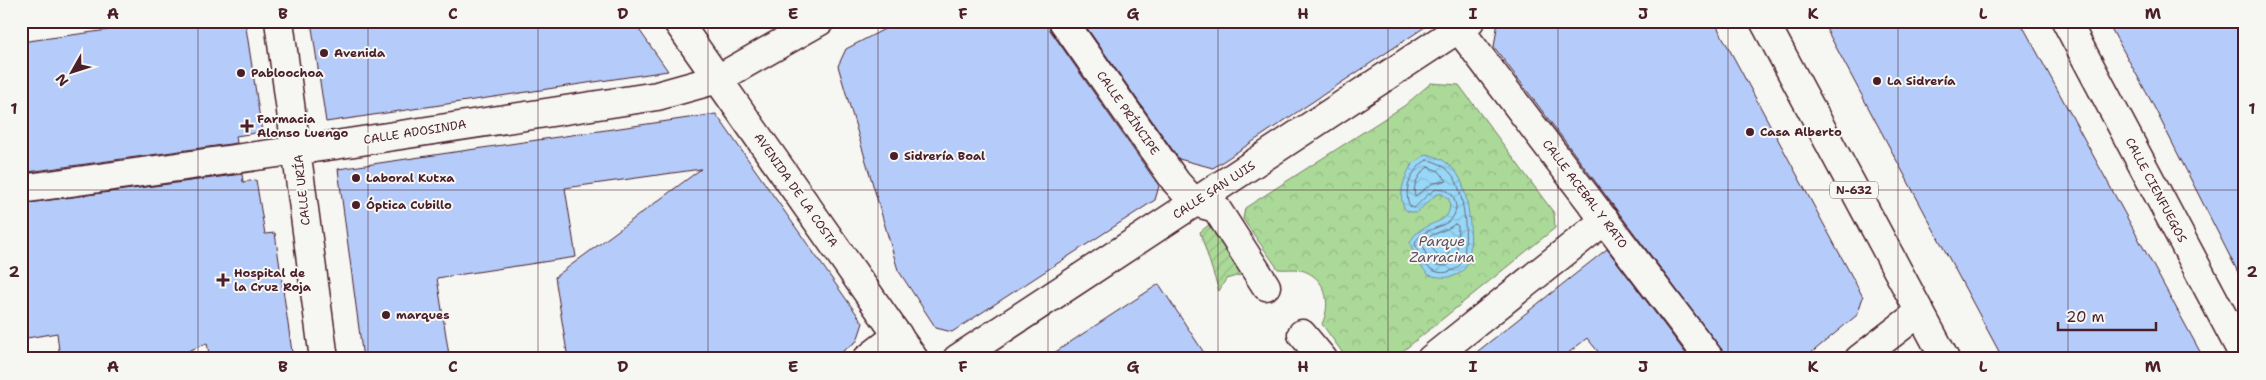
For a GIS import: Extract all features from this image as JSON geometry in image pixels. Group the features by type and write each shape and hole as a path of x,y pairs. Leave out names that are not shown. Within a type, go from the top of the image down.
{"street":[{"name":"CALLE URÍA","path":"279,21 298,150 324,359"},
{"name":"AVENIDA DE LA COSTA","path":"678,21 914,359"},
{"name":"CALLE PRÍNCIPE","path":"1063,21 1176,182 1194,202"},
{"name":"N-632","path":"1764,21 1946,359"},
{"name":"CALLE CIENFUEGOS","path":"2066,21 2245,358"},
{"name":"CALLE ADOSINDA","path":"21,189 657,96 718,79 810,24"},
{"name":"CALLE SAN LUIS","path":"957,359 1465,25"},
{"name":"CALLE ACEBAL Y RATO","path":"1465,25 1605,220 1710,359"},
{"path":"1194,202 1216,208 1266,286"},
{"path":"1431,359 1605,220"},
{"path":"1859,359 1920,312"},
{"path":"1302,334 1322,359"},
{"path":"867,359 898,335"}],"green space":[{"path":"1431,83 1459,85 1554,213 1555,228 1393,359 1347,359 1322,324 1325,316 1326,300 1325,292 1321,285 1316,278 1301,270 1278,269 1243,219 1245,208 1404,106"},
{"path":"1211,223 1255,283 1240,275 1226,279 1219,291 1200,232"}],"water":[{"name":"Parque Zarracina","path":"1427,154 1449,164 1458,175 1468,207 1471,236 1468,260 1465,268 1453,276 1429,275 1417,262 1410,243 1422,229 1447,215 1449,209 1449,199 1442,194 1437,194 1416,213 1407,211 1404,207 1402,189 1408,171 1413,164"}],"building":[{"path":"107,21 245,21 262,132 236,136 237,143 21,173 21,42 108,30"},
{"path":"311,21 633,21 668,71 326,122"},
{"path":"900,21 1048,21 1050,30 1159,186 1155,200 952,332 936,328 898,270 838,66 846,49"},
{"path":"1082,21 1434,21 1213,168 1179,159"},
{"path":"1498,21 1714,21 1863,297 1857,315 1804,359 1725,359 1722,350 1494,47"},
{"path":"1822,21 2020,21 2204,359 2003,359"},
{"path":"2107,21 2245,21 2245,286 2151,101"},
{"path":"716,114 863,323 857,341 832,359 568,359 555,277 701,169 565,188 576,257 437,278 449,355 432,359 363,359 338,169"},
{"name":"Hospital de la Cruz Roja","path":"242,174 243,182 256,180 265,234 275,233 293,359 210,359 207,343 170,359 60,359 57,333 21,339 21,204"},
{"path":"1607,249 1690,359 1604,359 1587,338 1561,359 1468,359"},
{"path":"1159,284 1208,359 1045,359 1084,333"}],"place":[{"name":"Avenida","path":"324,53"},
{"name":"Pabloochoa","path":"241,73"},
{"name":"La Sidrería","path":"1877,81"},
{"name":"Farmacia Alonso Luengo","path":"247,126"},
{"name":"Casa Alberto","path":"1750,132"},
{"name":"Sidrería Boal","path":"894,156"},
{"name":"Laboral Kutxa","path":"356,178"},
{"name":"Óptica Cubillo","path":"356,205"},
{"name":"Hospital de la Cruz Roja","path":"223,280"},
{"name":"marques","path":"386,315"}]}
